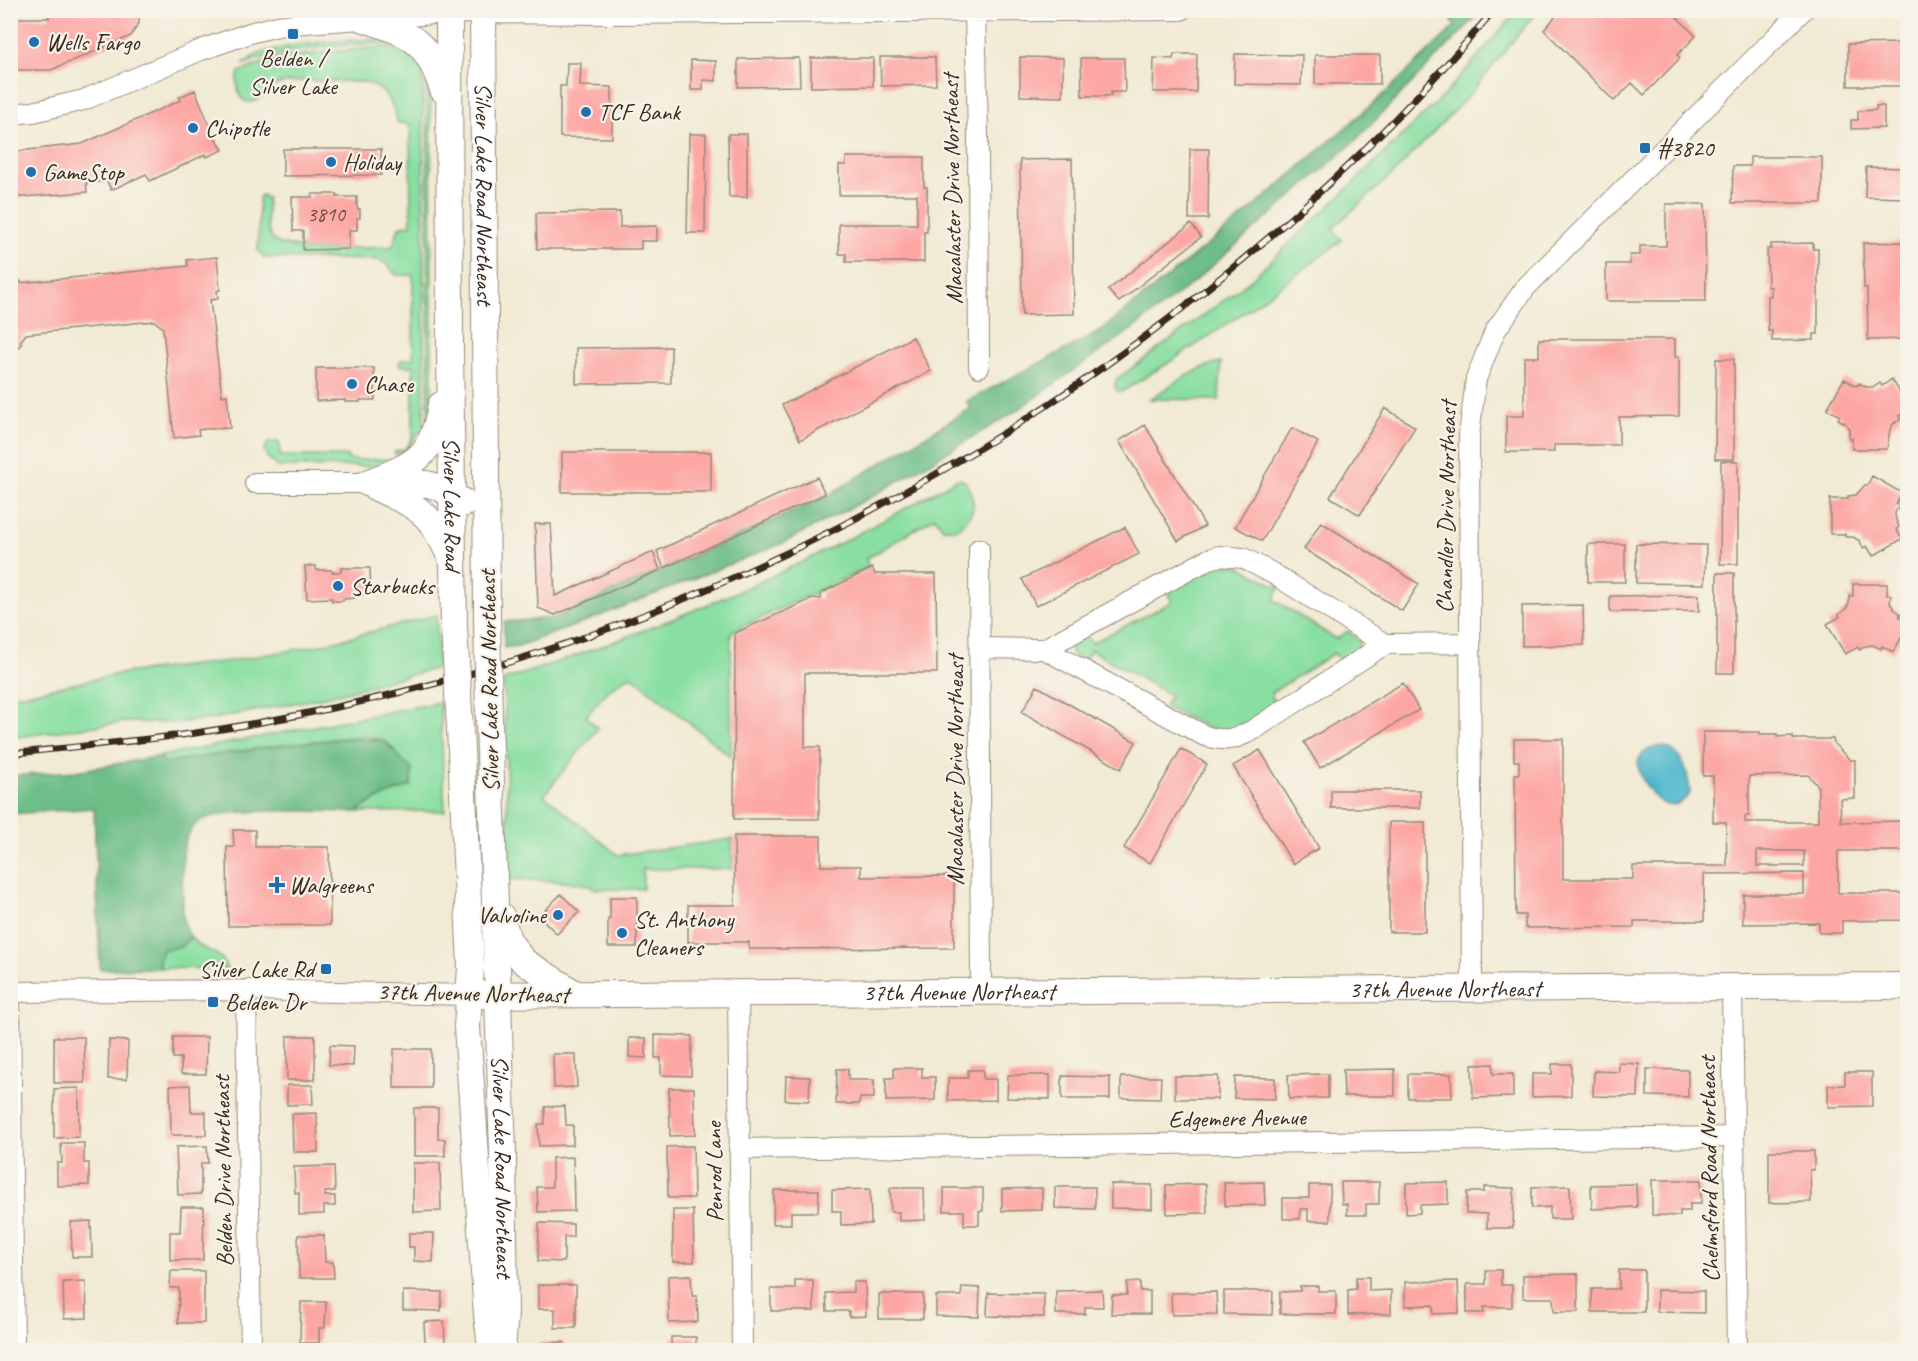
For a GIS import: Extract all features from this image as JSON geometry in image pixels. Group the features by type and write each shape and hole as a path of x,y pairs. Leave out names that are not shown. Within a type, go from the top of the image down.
{"main road":[{"name":"Silver Lake Road","path":"449,12 454,627 471,967 469,995"},
{"name":"Silver Lake Road Northeast","path":"483,12 487,618 503,1165 505,1313 502,1350"},
{"path":"370,14 407,34 422,46 435,64 449,108"},
{"path":"368,483 404,469 427,448 437,430 450,352"},
{"path":"368,483 427,484 439,487 469,505 486,536"},
{"path":"368,483 424,514 434,526 453,561"},
{"path":"494,892 508,940 517,955 539,972 576,994"},
{"name":"37th Avenue Northeast","path":"469,995 1908,986"},
{"name":"Silver Lake Road Northeast","path":"469,995 467,1028 491,1350"}],"street":[{"path":"10,114 33,112 84,100 172,61 253,32 278,26 370,14 1181,10"},
{"name":"Chandler Drive Northeast","path":"1472,988 1469,436 1476,379 1496,331 1526,287 1803,10"},
{"name":"Macalaster Drive Northeast","path":"975,12 979,367"},
{"path":"255,483 368,483"},
{"name":"Macalaster Drive Northeast","path":"979,549 981,991"},
{"path":"1044,649 1209,559 1220,556 1243,558 1272,573 1385,644 1470,644"},
{"path":"980,648 1044,649 1205,736 1219,740 1235,739 1253,730 1385,644"},
{"name":"Chelmsford Road Northeast","path":"1732,987 1737,1350"},
{"name":"37th Avenue Northeast","path":"10,992 246,990 469,995"},
{"name":"Belden Drive Northeast","path":"246,990 251,1350"},
{"name":"Penrod Lane","path":"738,993 742,1350"},
{"path":"10,1003 14,1350"},
{"name":"Edgemere Avenue","path":"739,1149 1734,1137"}],"green space":[{"path":"1458,11 1482,11 1353,143 1189,286 1013,413 873,496 781,544 582,623 518,646 504,648 504,622 554,618 827,496 970,409 967,401 1099,332 1241,218 1383,95 1455,26 1449,16"},
{"path":"1517,11 1537,11 1472,92 1397,170 1333,228 1342,240 1207,338 1123,391 1118,391 1115,387 1116,380 1246,284 1341,195 1446,93"},
{"path":"383,39 402,45 372,44 303,50 280,53 244,64 267,51 285,47"},
{"path":"383,47 408,53 417,61 423,74 424,430 423,433 420,431 406,451 395,455 395,451 407,446 413,433 413,366 401,366 399,363 401,360 413,359 413,275 396,275 387,264 379,260 264,258 258,250 259,198 262,195 267,198 268,228 270,235 280,244 303,247 304,250 390,247 394,243 399,227 411,224 410,124 398,123 394,109 383,92 372,84 364,82 284,83 276,85 253,102 242,99 237,85 239,72 278,57"},
{"path":"427,72 431,82 432,416 428,428"},
{"path":"1221,362 1219,400 1150,399 1192,373"},
{"path":"425,438 389,466 278,467 267,457 264,449 268,443 278,442 280,456 348,456 348,460 395,459"},
{"path":"960,479 965,481 969,488 973,507 968,518 957,529 943,528 935,517 866,559 869,567 731,632 731,757 632,676 612,688 586,717 598,728 544,795 618,855 732,839 732,869 643,869 643,889 596,889 571,882 509,879 504,680 621,639 735,593 846,540"},
{"path":"1221,564 1237,565 1280,588 1274,600 1336,639 1348,631 1359,641 1359,650 1344,664 1334,653 1271,693 1277,707 1243,727 1217,732 1164,707 1170,695 1091,650 1083,662 1072,654 1070,645 1085,633 1092,643 1172,602 1166,590"},
{"path":"437,615 438,668 330,696 213,719 171,723 125,722 11,738 11,695 124,673 230,661 316,646"},
{"path":"440,702 445,811 357,812 376,800 411,786 401,760 388,744 377,739 348,738 162,763 161,756"},
{"path":"350,738 384,741 412,769 411,786 376,800 357,812 249,812 209,817 197,823 186,841 183,864 183,916 185,927 191,937 180,947 164,949 159,958 160,968 100,969 94,808 11,814 11,776 76,771 161,756 163,763 288,744"},
{"path":"191,937 199,945 220,957 227,969 160,968 159,958 164,949 180,947"}],"water":[{"path":"1658,746 1673,751 1683,762 1686,770 1690,794 1677,804 1666,805 1656,798 1646,785 1638,767 1640,757"}],"building":[{"path":"49,10 135,10 139,16 139,23 131,36 51,70 10,70 10,18 49,18"},
{"path":"1561,10 1670,10 1696,36 1677,55 1680,58 1644,95 1632,83 1614,101 1544,30"},
{"path":"1907,43 1907,86 1848,86 1848,44"},
{"path":"1174,54 1197,54 1196,92 1153,92 1154,58 1173,59"},
{"path":"1235,54 1302,55 1301,85 1234,84"},
{"path":"1315,55 1380,55 1380,84 1315,84"},
{"path":"880,57 935,57 936,85 881,86"},
{"path":"1020,57 1063,58 1063,97 1020,96"},
{"path":"799,58 800,86 738,87 738,59"},
{"path":"811,58 873,58 873,86 811,87"},
{"path":"1081,58 1124,58 1125,92 1111,92 1111,96 1082,96"},
{"path":"691,60 716,61 716,81 703,80 703,90 691,90"},
{"name":"TCF Bank","path":"567,63 581,63 580,86 612,87 612,138 560,137 560,86 566,86"},
{"path":"195,90 214,136 223,150 207,157 206,154 150,181 146,174 111,190 107,181 86,183 87,192 10,198 10,152 82,144 181,100 179,97"},
{"path":"1876,106 1884,106 1884,128 1851,129 1851,120 1858,120 1858,111 1876,110"},
{"path":"689,134 706,134 705,233 687,233"},
{"path":"728,134 747,134 747,197 729,197"},
{"path":"283,149 381,149 381,175 283,176"},
{"path":"1190,149 1209,149 1208,219 1189,219"},
{"path":"846,157 924,157 927,232 924,232 924,262 846,262 846,254 839,254 839,224 917,224 917,195 839,195 839,165 846,165"},
{"path":"1750,157 1822,157 1822,203 1732,203 1733,166 1750,166"},
{"path":"1072,159 1074,314 1022,315 1020,160"},
{"path":"1866,167 1908,168 1908,198 1865,197"},
{"path":"312,194 357,197 360,218 357,218 357,230 349,230 349,249 303,250 303,231 293,231 292,197 312,197"},
{"path":"1666,204 1705,204 1706,301 1606,301 1606,264 1630,264 1630,255 1640,255 1640,246 1666,246"},
{"path":"620,212 620,227 657,226 657,241 641,241 641,249 537,249 536,213"},
{"path":"1191,224 1201,237 1119,302 1108,290"},
{"path":"1908,242 1908,339 1868,340 1863,243"},
{"path":"1813,243 1813,249 1818,249 1818,334 1814,334 1814,340 1772,341 1772,331 1768,331 1768,296 1771,296 1771,287 1768,287 1767,249 1771,249 1771,244"},
{"path":"217,257 220,290 217,291 218,299 210,300 222,396 227,395 230,428 198,430 199,435 174,438 163,328 154,321 26,334 20,342 22,343 10,357 10,281 20,280 20,283 188,266 187,260"},
{"path":"913,337 931,371 800,440 782,405"},
{"path":"1539,339 1675,339 1675,357 1679,357 1679,416 1619,417 1619,445 1554,445 1554,452 1506,452 1506,416 1524,416 1524,357 1539,357"},
{"path":"671,347 671,383 576,384 576,348"},
{"path":"1716,359 1734,359 1734,459 1715,459"},
{"path":"316,368 374,368 375,400 316,401"},
{"path":"1844,379 1857,386 1859,383 1866,387 1874,387 1880,383 1882,386 1892,379 1908,406 1908,411 1899,416 1901,419 1890,429 1887,449 1852,449 1849,429 1838,419 1840,416 1827,409"},
{"path":"1385,408 1415,427 1360,515 1330,497"},
{"path":"1145,425 1205,526 1178,541 1119,441"},
{"path":"1292,428 1318,442 1262,541 1235,527"},
{"path":"562,452 711,452 711,492 562,492"},
{"path":"1721,461 1738,461 1738,564 1720,564"},
{"path":"1872,476 1902,493 1896,504 1899,506 1895,513 1899,527 1896,529 1902,539 1873,556 1867,546 1863,548 1860,541 1853,537 1845,537 1845,534 1830,534 1830,499 1848,499 1848,496 1856,495 1865,485 1867,486"},
{"path":"817,477 825,494 664,568 657,551"},
{"path":"1321,522 1419,584 1402,611 1304,549"},
{"path":"535,524 551,524 555,596 653,552 660,570 555,615 538,608"},
{"path":"1125,527 1139,554 1036,606 1022,579"},
{"path":"1588,544 1625,544 1625,582 1588,582"},
{"path":"1636,544 1706,545 1705,584 1636,583"},
{"path":"305,566 316,566 316,570 331,570 332,572 341,572 341,568 370,568 371,594 355,594 355,598 343,599 343,601 332,601 332,598 307,599"},
{"path":"872,568 875,574 936,574 937,673 805,673 805,747 820,747 819,819 734,819 735,633 814,598 821,599 821,593"},
{"path":"1717,573 1734,573 1734,673 1717,673"},
{"path":"1853,584 1887,584 1887,595 1891,595 1890,603 1901,614 1899,616 1908,622 1908,627 1893,652 1882,646 1881,649 1873,645 1859,650 1858,647 1845,654 1827,624 1840,617 1839,614 1849,604 1849,596 1853,596"},
{"path":"1699,595 1699,611 1610,612 1610,596"},
{"path":"1583,605 1584,645 1522,646 1522,606"},
{"path":"1403,683 1419,710 1320,768 1304,742"},
{"path":"1037,686 1136,742 1121,769 1022,712"},
{"path":"1703,732 1760,732 1760,734 1777,734 1777,737 1793,736 1793,739 1833,739 1834,744 1850,760 1855,760 1855,798 1840,799 1841,822 1908,821 1908,851 1838,851 1838,893 1908,893 1908,920 1842,921 1842,933 1819,933 1819,923 1743,924 1743,894 1804,894 1804,873 1704,874 1704,921 1634,921 1634,927 1525,928 1525,915 1516,915 1515,774 1519,774 1519,761 1514,761 1514,739 1563,739 1563,879 1633,879 1633,866 1727,866 1726,822 1713,822 1713,776 1703,776","holes":["1808,775 1818,786 1818,822 1745,822 1745,816 1749,816 1749,776","1757,851 1804,851 1804,866 1757,866"]},
{"path":"1181,749 1207,764 1150,863 1124,848"},
{"path":"1260,750 1319,848 1293,864 1233,766"},
{"path":"1331,790 1420,790 1420,808 1331,808"},
{"path":"1389,822 1425,822 1425,932 1389,932"},
{"name":"Walgreens","path":"233,830 255,830 255,847 329,847 330,925 228,926 227,847 234,847"},
{"path":"734,836 821,836 821,866 861,866 861,877 954,876 954,948 749,949 749,942 688,942 688,905 735,905"},
{"path":"561,894 579,912 557,934 539,916"},
{"path":"610,897 637,897 637,947 608,947"},
{"path":"655,1035 692,1036 691,1076 661,1075 661,1058 655,1058"},
{"path":"287,1036 315,1036 315,1080 287,1080"},
{"path":"54,1037 84,1037 85,1083 54,1083"},
{"path":"173,1037 207,1037 206,1074 181,1074 181,1058 173,1058"},
{"path":"629,1038 646,1038 646,1058 629,1057"},
{"path":"109,1040 128,1041 127,1079 108,1079"},
{"path":"330,1045 354,1046 353,1066 329,1065"},
{"path":"394,1049 431,1049 431,1088 394,1088"},
{"path":"553,1054 576,1054 577,1087 554,1088"},
{"path":"1619,1063 1639,1064 1638,1097 1593,1096 1594,1071 1619,1072"},
{"path":"1493,1064 1493,1074 1513,1074 1513,1097 1473,1098 1472,1065"},
{"path":"1552,1064 1571,1064 1571,1096 1532,1097 1532,1074 1552,1074"},
{"path":"894,1068 922,1068 922,1077 935,1077 935,1100 886,1101 886,1078 894,1078"},
{"path":"837,1069 848,1069 848,1080 874,1080 874,1098 860,1098 859,1104 836,1104"},
{"path":"1395,1069 1395,1096 1344,1096 1343,1070"},
{"path":"1647,1069 1688,1070 1688,1097 1647,1096"},
{"path":"968,1070 983,1070 983,1079 996,1079 996,1100 948,1101 948,1078 968,1078"},
{"path":"1845,1072 1872,1072 1872,1106 1828,1107 1828,1085 1845,1085"},
{"path":"1328,1074 1328,1098 1289,1099 1288,1075"},
{"path":"1408,1074 1451,1074 1452,1098 1408,1098"},
{"path":"1008,1075 1050,1075 1050,1099 1007,1098"},
{"path":"786,1076 810,1077 809,1101 785,1100"},
{"path":"1062,1076 1110,1077 1110,1099 1062,1099"},
{"path":"1175,1076 1218,1076 1218,1099 1175,1099"},
{"path":"1121,1077 1161,1077 1160,1099 1121,1098"},
{"path":"1235,1077 1275,1078 1275,1099 1234,1098"},
{"path":"190,1085 191,1112 206,1112 206,1135 171,1135 170,1086"},
{"path":"287,1085 312,1085 313,1104 287,1105"},
{"path":"79,1088 79,1137 54,1138 54,1089"},
{"path":"669,1088 694,1088 695,1135 670,1136"},
{"path":"565,1106 566,1125 573,1125 573,1145 539,1146 538,1124 545,1124 545,1107"},
{"path":"414,1108 438,1108 438,1139 445,1139 445,1156 414,1156"},
{"path":"317,1113 318,1152 293,1152 292,1114"},
{"path":"61,1143 84,1143 84,1163 89,1163 89,1185 57,1186 57,1163 62,1163"},
{"path":"207,1146 208,1163 201,1163 201,1194 178,1195 176,1147"},
{"path":"693,1146 694,1198 668,1198 667,1147"},
{"path":"1769,1151 1814,1151 1814,1170 1810,1170 1811,1202 1769,1203"},
{"path":"573,1157 574,1211 538,1212 537,1187 552,1187 552,1158"},
{"path":"413,1163 440,1163 441,1211 413,1212"},
{"path":"334,1166 335,1191 325,1192 325,1196 335,1196 335,1206 324,1206 324,1214 299,1215 299,1193 295,1193 294,1167"},
{"path":"1652,1180 1701,1180 1701,1204 1690,1204 1690,1211 1680,1211 1680,1216 1652,1215"},
{"path":"1264,1182 1265,1205 1225,1206 1224,1183"},
{"path":"1341,1182 1379,1182 1379,1204 1366,1204 1366,1215 1347,1215 1347,1204 1342,1204"},
{"path":"1448,1182 1448,1204 1420,1205 1420,1213 1406,1214 1406,1183"},
{"path":"1111,1184 1152,1185 1152,1209 1111,1208"},
{"path":"1206,1184 1207,1213 1167,1214 1166,1185"},
{"path":"1636,1184 1637,1207 1592,1209 1591,1185"},
{"path":"1309,1185 1330,1185 1330,1221 1308,1221 1308,1209 1300,1209 1300,1219 1283,1219 1283,1198 1309,1198"},
{"path":"1570,1186 1571,1219 1550,1219 1550,1207 1532,1208 1532,1187"},
{"path":"1055,1187 1095,1187 1095,1209 1055,1208"},
{"path":"1484,1187 1514,1188 1513,1228 1487,1228 1487,1214 1466,1213 1467,1192 1484,1192"},
{"path":"890,1188 924,1188 925,1220 899,1221 899,1212 891,1212"},
{"path":"944,1188 983,1188 983,1211 979,1211 979,1225 964,1225 964,1211 944,1211"},
{"path":"1042,1188 1042,1210 1002,1211 1002,1189"},
{"path":"870,1189 871,1224 841,1225 841,1211 832,1211 832,1190"},
{"path":"774,1190 819,1190 818,1212 791,1212 791,1224 773,1224"},
{"path":"181,1207 204,1207 203,1260 170,1260 170,1232 180,1232"},
{"path":"673,1210 693,1210 694,1262 673,1262"},
{"path":"91,1221 92,1257 72,1257 71,1222"},
{"path":"539,1223 573,1224 573,1237 564,1237 564,1262 538,1261"},
{"path":"409,1233 434,1233 433,1262 414,1261 414,1247 409,1247"},
{"path":"298,1235 324,1235 325,1262 333,1262 334,1278 299,1278"},
{"path":"1486,1270 1501,1270 1501,1285 1512,1285 1512,1307 1484,1307 1484,1313 1467,1313 1467,1284 1486,1284"},
{"path":"1619,1270 1644,1270 1644,1312 1592,1312 1592,1289 1619,1289"},
{"path":"171,1271 204,1271 204,1323 178,1323 179,1288 170,1288"},
{"path":"1578,1274 1578,1312 1554,1312 1553,1298 1523,1298 1523,1275"},
{"path":"691,1275 692,1296 697,1296 698,1322 669,1323 668,1276"},
{"path":"1356,1277 1369,1277 1369,1291 1391,1290 1391,1314 1348,1315 1348,1290 1356,1289"},
{"path":"795,1280 813,1280 814,1311 771,1311 771,1289 795,1289"},
{"path":"86,1281 87,1318 64,1319 63,1282"},
{"path":"1458,1281 1459,1313 1433,1314 1433,1305 1405,1306 1405,1282"},
{"path":"853,1282 865,1282 866,1316 849,1317 849,1311 827,1311 826,1293 853,1292"},
{"path":"1127,1282 1140,1282 1140,1291 1150,1291 1150,1314 1111,1314 1112,1295 1127,1295"},
{"path":"538,1285 576,1285 576,1328 555,1328 555,1309 538,1309"},
{"path":"1300,1286 1318,1286 1318,1291 1336,1291 1336,1314 1280,1314 1280,1292 1300,1291"},
{"path":"962,1287 980,1288 979,1317 936,1316 936,1296 961,1296"},
{"path":"1102,1290 1103,1307 1085,1307 1085,1314 1056,1314 1056,1291"},
{"path":"1657,1290 1704,1291 1704,1313 1657,1312"},
{"path":"403,1291 442,1292 441,1311 403,1310"},
{"path":"1224,1291 1273,1291 1272,1315 1224,1314"},
{"path":"1216,1292 1217,1314 1172,1315 1171,1293"},
{"path":"988,1293 1044,1294 1044,1317 987,1316"},
{"path":"879,1294 923,1294 923,1319 879,1319"},
{"path":"301,1302 326,1302 325,1328 319,1328 319,1343 300,1343"},
{"path":"444,1321 445,1343 425,1343 424,1322"},
{"path":"671,1337 696,1337 696,1350 671,1350"},
{"path":"564,1342 564,1350 540,1350 540,1343"}],"railway":[{"path":"10,754 145,740 220,729 312,712 433,684 583,638 731,579 875,508 1014,427 1147,335 1272,235 1388,126 1494,10"}],"place":[{"name":"Belden / Silver Lake","path":"293,34"},
{"name":"Wells Fargo","path":"34,42"},
{"name":"TCF Bank","path":"586,112"},
{"name":"Chipotle","path":"193,128"},
{"name":"#3820","path":"1645,148"},
{"name":"Holiday","path":"331,162"},
{"name":"GameStop","path":"31,172"},
{"name":"Chase","path":"352,384"},
{"name":"Starbucks","path":"338,586"},
{"name":"Walgreens","path":"277,885"},
{"name":"Valvoline","path":"558,915"},
{"name":"St. Anthony Cleaners","path":"622,933"},
{"name":"Silver Lake Rd","path":"326,969"},
{"name":"Belden Dr","path":"213,1002"}]}
